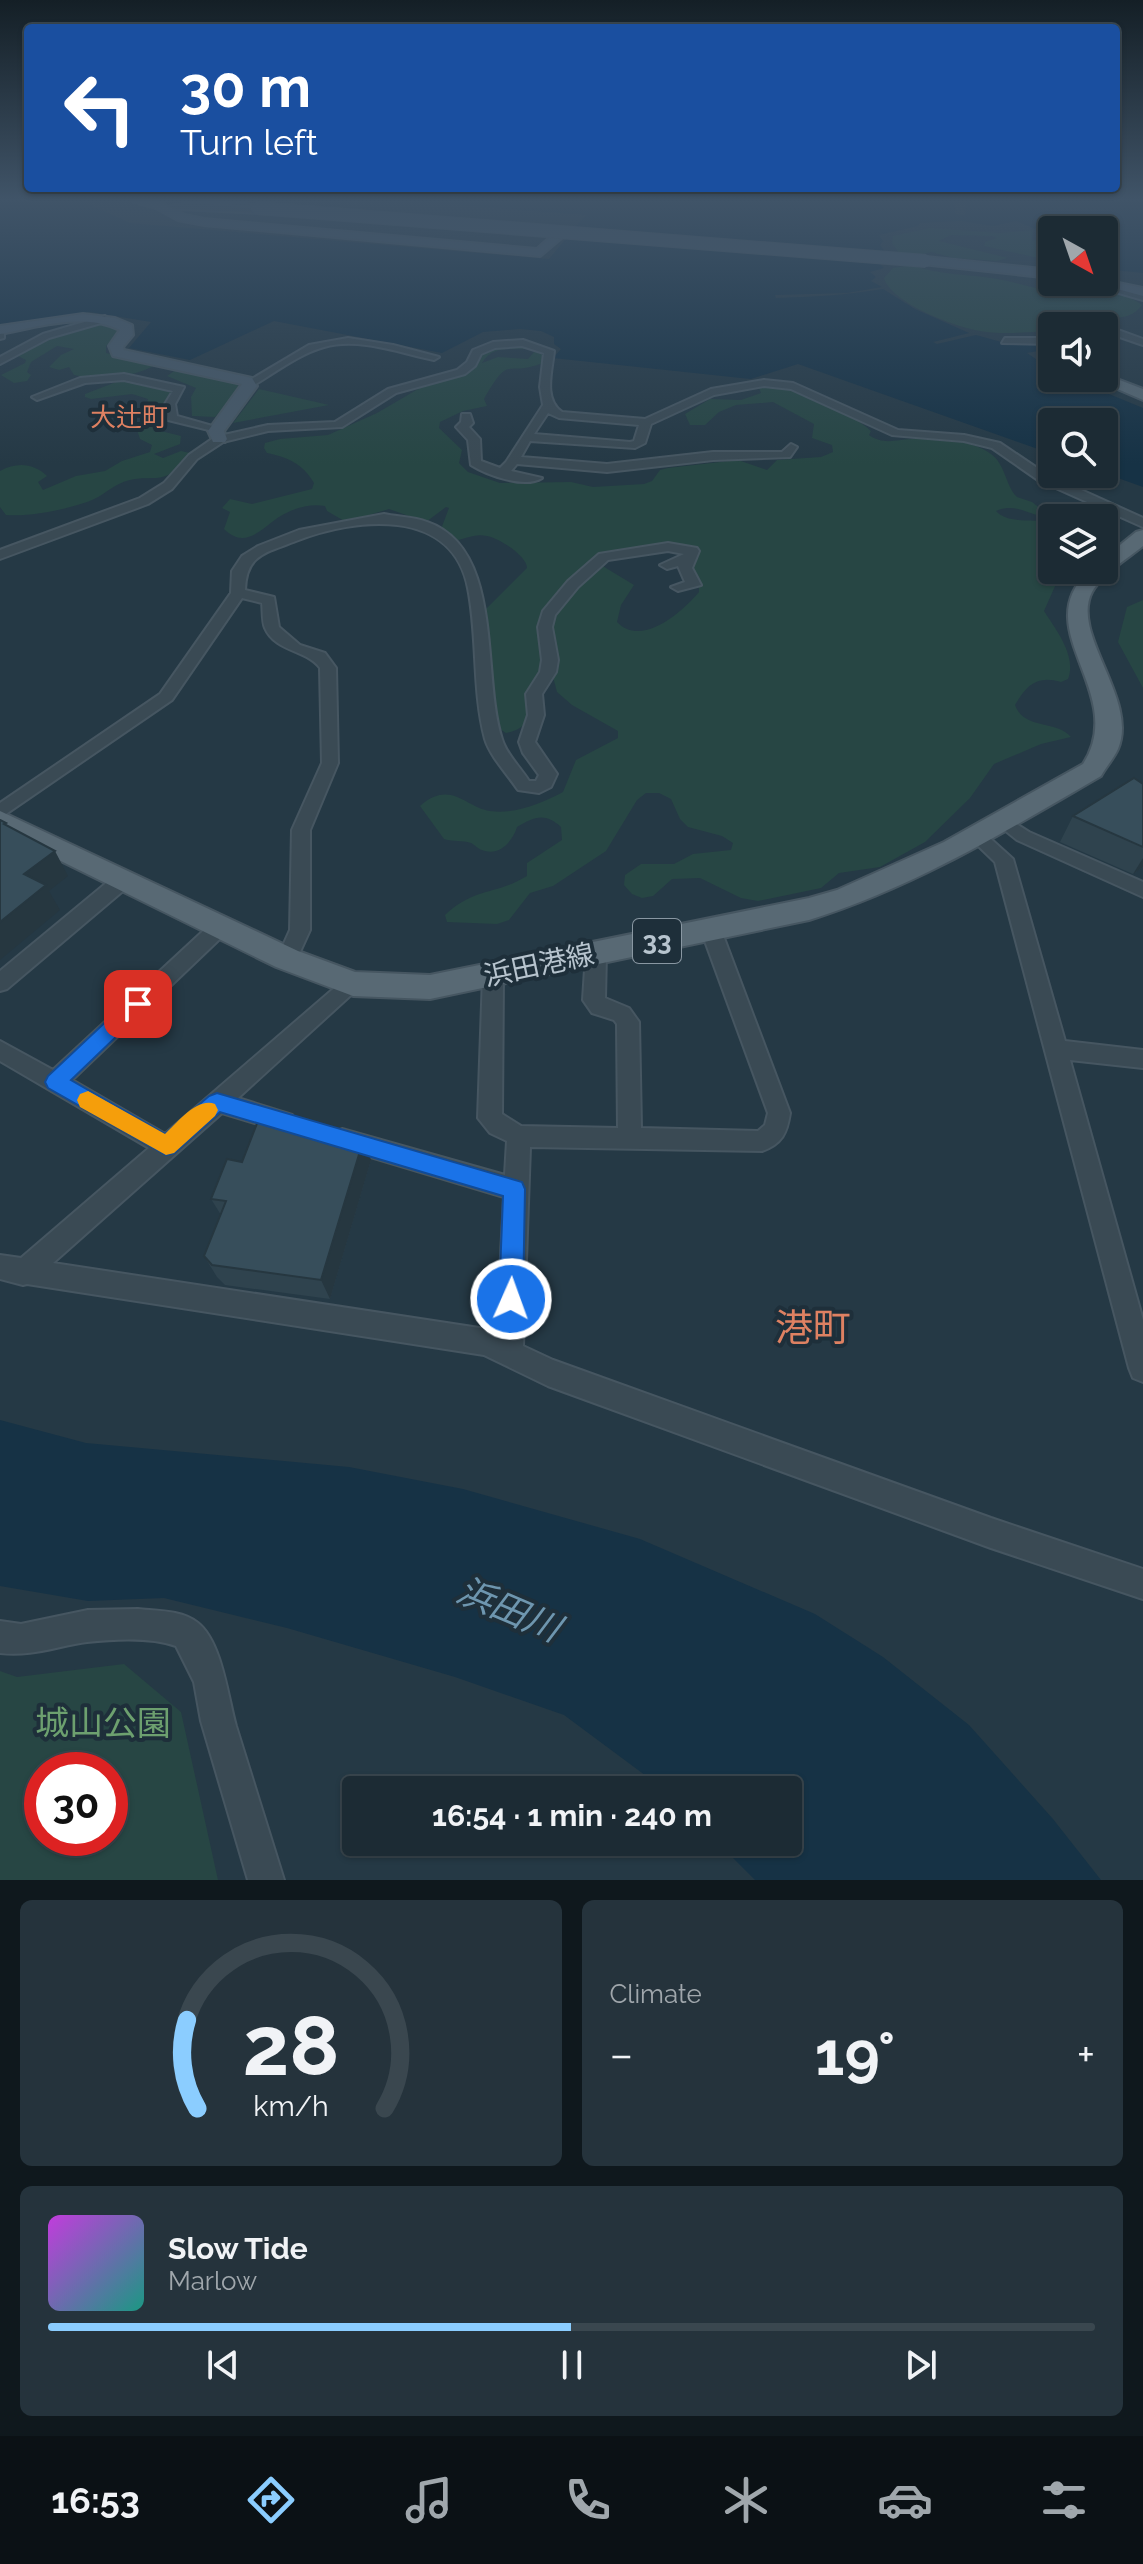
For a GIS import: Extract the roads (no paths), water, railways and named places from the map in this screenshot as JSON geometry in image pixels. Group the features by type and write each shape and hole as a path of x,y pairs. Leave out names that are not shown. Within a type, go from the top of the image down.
{"main road":[{"path":"1118,385 1143,395"},
{"name":"浜田港線","path":"1118,557 1143,536"},
{"name":"浜田港線","path":"0,820 287,959 353,984 430,987 809,909 863,893 909,872 1092,770 1106,759 1117,739 1119,726 1116,704 1083,630 1079,597 1087,584"}],"street":[{"path":"1118,289 1143,295"},
{"path":"1121,289 1143,295"},
{"path":"0,330 73,319 105,319 127,328 126,335 116,346 118,353 250,383"},
{"path":"0,361 46,336 105,319"},
{"path":"1118,334 1143,342"},
{"path":"0,555 152,497 168,486 218,434 250,383 316,346 346,341 434,357"},
{"path":"1005,341 1038,341"},
{"path":"37,397 84,380 129,377 180,389 170,404 172,418 218,434 275,427 320,428 338,425 385,395 456,375 469,367 474,355 482,349 508,343 533,345 549,351 545,403 554,413 646,422 711,392 764,383 793,386 896,433 964,438 996,445 1042,477 1143,523"},
{"path":"503,472 516,460 538,417 547,407"},
{"path":"466,416 467,423 462,427 474,439 475,462 524,478 536,478"},
{"path":"528,437 631,446 639,443 646,422"},
{"path":"516,460 607,468 713,456 781,455 789,453 791,447"},
{"path":"0,812 166,697 238,593 237,576 247,559 263,549 304,533 390,518 416,522 443,537 464,560 475,587 482,673 494,742 519,781 531,788 539,787 548,779 548,774 531,753 527,742 536,715 534,694 548,672 550,660 545,627 548,614 573,584 604,557 668,547 692,551 691,557 686,560 667,565"},
{"path":"678,587 694,585 685,568 686,560"},
{"path":"238,593 269,600 272,628 295,648 324,659 328,668 330,763 301,830 300,930 287,959"},
{"path":"1001,820 1023,836 1143,890"},
{"path":"976,835 1004,859 1143,1368"},
{"path":"0,983 123,880"},
{"path":"55,1082 221,926"},
{"path":"493,976 490,1118 498,1126 519,1136 762,1141 776,1130 780,1121 756,1047 711,930"},
{"path":"596,954 594,1000 599,1007 621,1014 628,1022 630,1138"},
{"path":"11,1270 166,1146 353,984"},
{"path":"1056,1049 1143,1059"},
{"path":"0,1050 166,1146"},
{"path":"217,1102 514,1189"},
{"path":"509,1354 514,1189 519,1136"},
{"path":"11,1270 486,1342 548,1372 991,1533 1143,1584"},
{"path":"0,1637 21,1640 88,1626 138,1625 171,1628 187,1634 199,1652 210,1682 218,1721 266,1880"}],"water":[{"path":"0,289 872,289 847,293 775,295 776,298 856,293 883,289 915,309 969,333 933,342 937,344 976,335 1005,343 1038,344 1038,351 1027,353 1038,360 1038,392 1104,392 1143,408 1143,487 1118,478 1118,408 1038,408 1038,449 798,364 751,379 553,358 561,349 554,344 554,337 541,331 483,332 442,353 274,321 190,360 129,348 151,322 90,312 0,324"},
{"name":"浜田川","path":"0,1420 86,1443 349,1467 463,1489 640,1539 815,1614 883,1657 969,1725 1053,1819 1101,1880 755,1880 731,1856 802,1856 802,1776 646,1776 564,1715 455,1677 287,1628 164,1598 88,1601 0,1586"}],"district":[{"name":"大辻町","path":"129,417"},
{"name":"港町","path":"813,1327"}],"park label":[{"name":"城山公園","path":"103,1723"}]}
